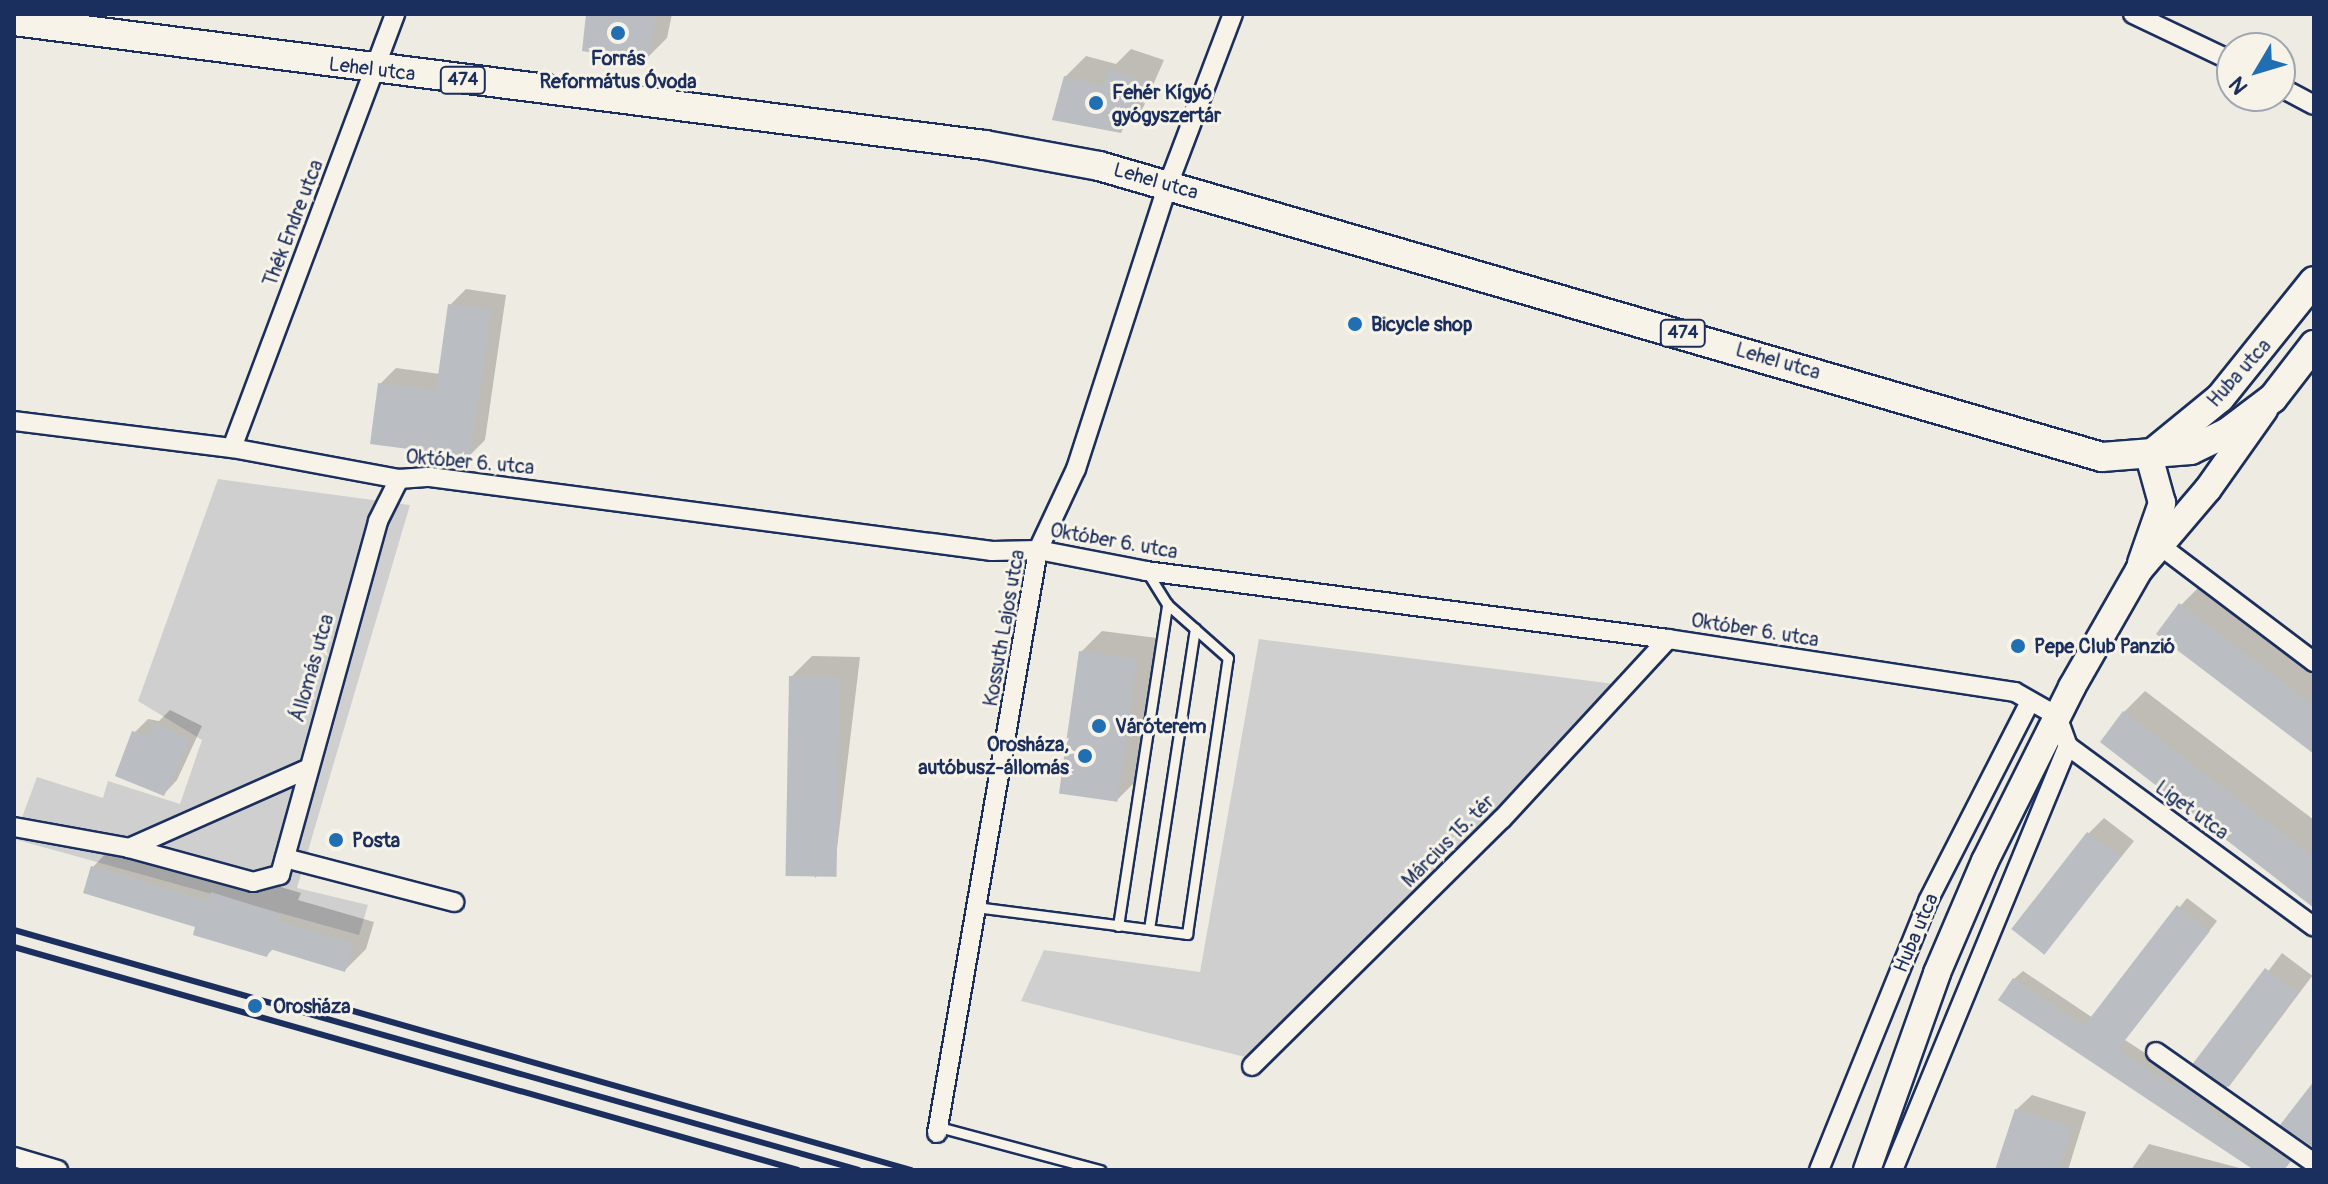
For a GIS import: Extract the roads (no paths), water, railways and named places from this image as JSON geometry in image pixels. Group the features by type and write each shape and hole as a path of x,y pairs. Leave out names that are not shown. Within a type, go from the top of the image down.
{"main road":[{"name":"Lehel utca","path":"14,21 985,145 1099,166 2102,457 2149,456"},
{"name":"Huba utca","path":"2149,456 2220,398 2314,281"},
{"name":"Huba utca","path":"1867,1170 1937,973 2057,716 2139,570 2162,547 2314,345"},
{"name":"Huba utca","path":"2149,456 2208,443 2273,398"},
{"path":"2139,570 2162,503 2149,456"}],"street":[{"name":"Thék Endre utca","path":"232,448 395,14"},
{"name":"Kossuth Lajos utca","path":"938,1130 1038,550 1076,469 1168,185 1233,14"},
{"path":"2133,14 2216,53"},
{"path":"2296,95 2314,105"},
{"name":"Október 6. utca","path":"14,421 232,448 399,479 456,480 992,551 1038,550 1146,571 1668,639 2015,692 2029,704 2057,716"},
{"name":"Állomás utca","path":"282,866 305,770 378,521 399,479"},
{"path":"2162,547 2314,662"},
{"name":"Március 15. tér","path":"1252,1066 1502,819 1668,639"},
{"name":"Huba utca","path":"1819,1170 1928,901 2029,704"},
{"path":"1893,1170 2068,746 2057,716"},
{"name":"Liget utca","path":"2068,746 2314,927"},
{"path":"129,848 305,770"},
{"path":"14,827 129,848 253,882 282,866 454,902"},
{"path":"2156,1052 2314,1163"},
{"path":"14,1157 58,1170"}],"lane":[{"path":"976,907 1187,934 1228,658 1167,604 1146,571"},
{"path":"1118,926 1167,604"},
{"path":"1149,929 1195,628"},
{"path":"938,1130 1100,1170"}],"railway":[{"path":"14,930 859,1170"},
{"path":"14,947 798,1170"},
{"path":"318,1001 911,1170"}],"place":[{"name":"Forrás Református Óvoda","path":"618,33"},
{"name":"Fehér Kígyó gyógyszertár","path":"1096,103"},
{"name":"Bicycle shop","path":"1355,324"},
{"name":"Pepe Club Panzió","path":"2018,646"},
{"name":"Váróterem","path":"1099,726"},
{"name":"Orosháza, autóbusz-állomás","path":"1085,756"},
{"name":"Posta","path":"336,840"},
{"name":"Orosháza","path":"255,1006"}]}
